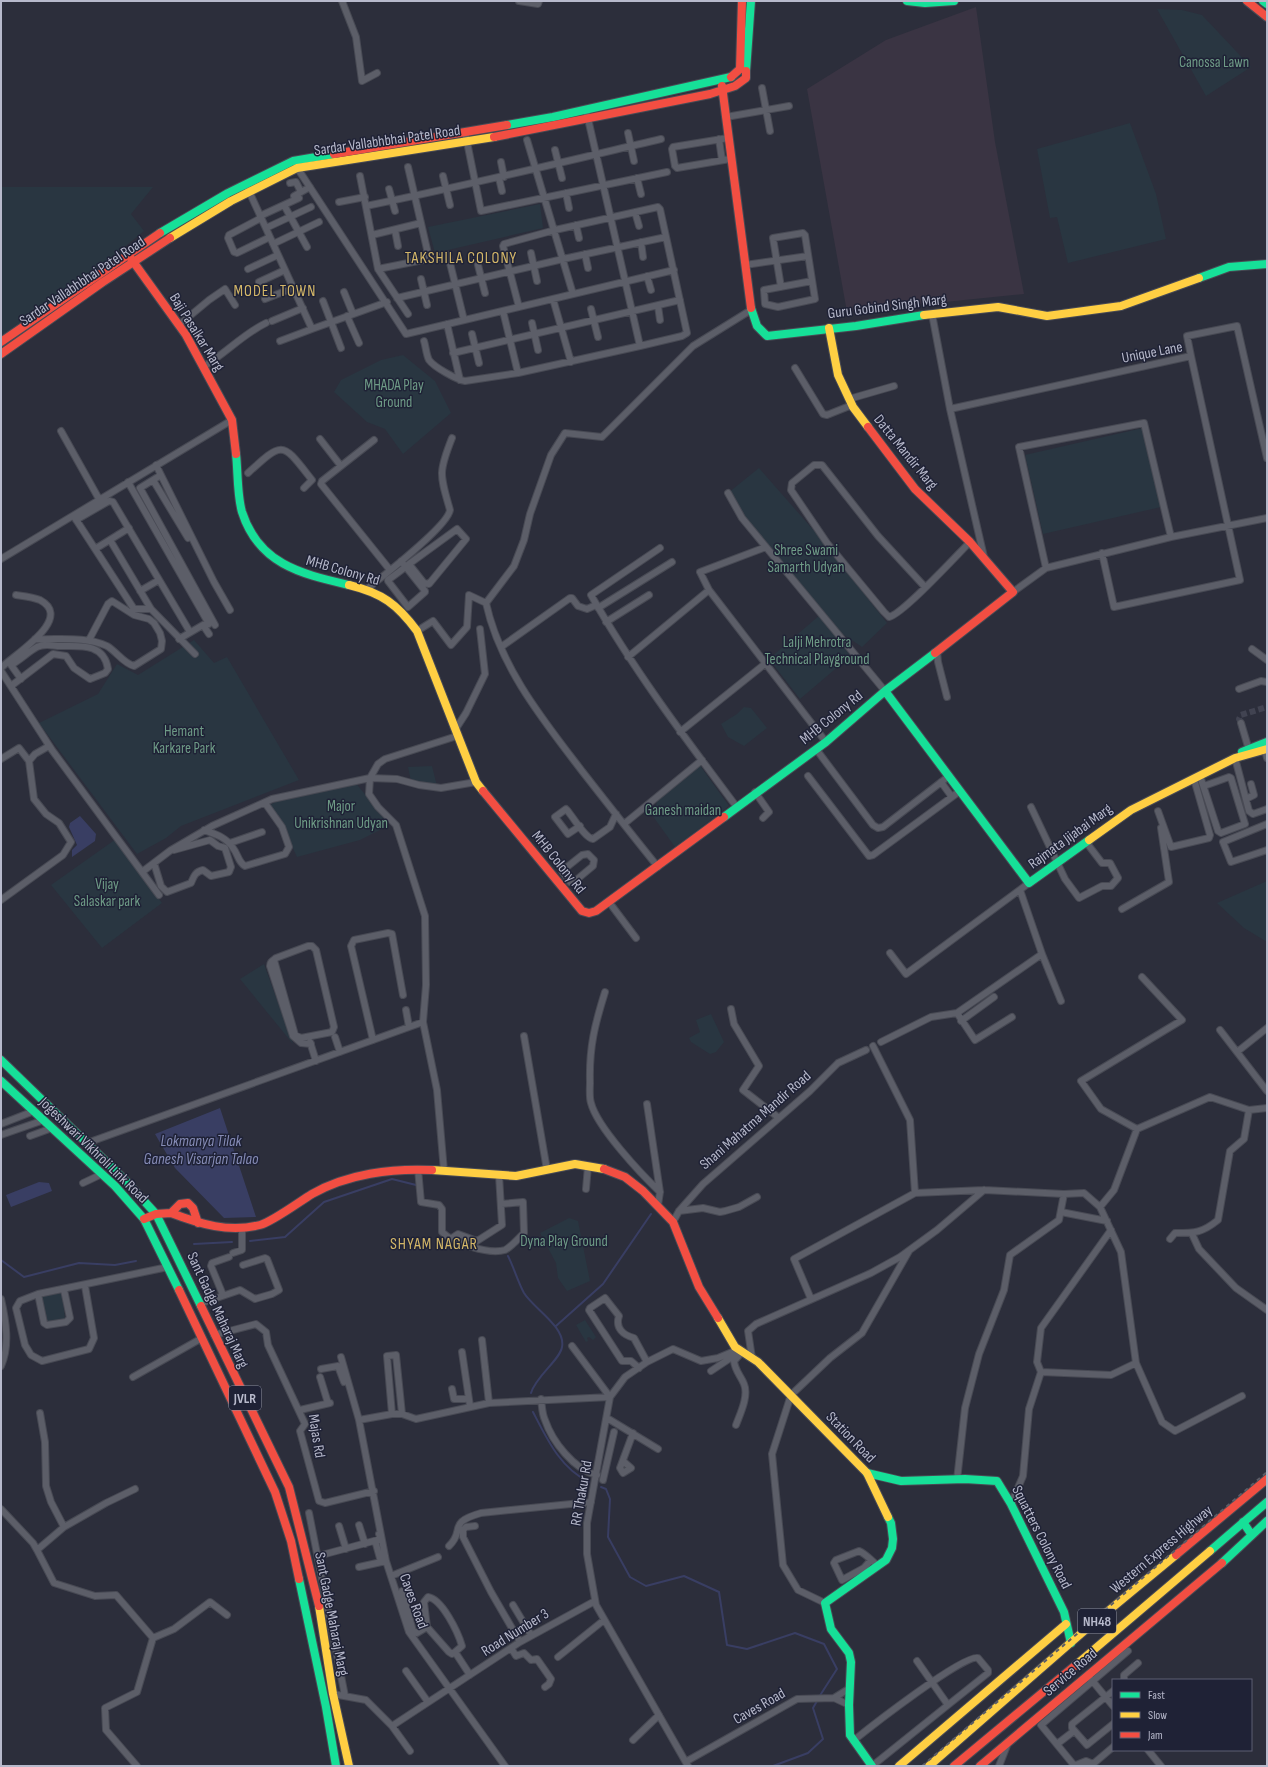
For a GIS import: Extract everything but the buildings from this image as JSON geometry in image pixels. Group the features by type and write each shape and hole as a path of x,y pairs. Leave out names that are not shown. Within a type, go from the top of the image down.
{"main road":[{"name":"Sardar Vallabhbhai Patel Road","path":"1,342 150,238 295,164 586,110 731,77 740,69 742,1"},
{"name":"Sardar Vallabhbhai Patel Road","path":"295,164 466,143 696,97 735,86 746,78 751,1"},
{"path":"907,1 925,3 954,1"},
{"path":"1247,1 1267,17"},
{"path":"1263,1 1267,4"},
{"name":"Guru Gobind Singh Marg","path":"721,79 728,138 726,160 752,310 757,326 767,336 856,326 932,314 998,307 1047,316 1121,306 1229,267 1267,264"},
{"name":"Sardar Vallabhbhai Patel Road","path":"1,354 134,262 247,188"},
{"name":"Baji Pasalkar Marg","path":"127,253 178,325 232,420"},
{"name":"Datta Mandir Marg","path":"829,328 838,375 851,402 915,489 970,542 1013,592"},
{"name":"MHB Colony Rd","path":"232,420 242,511 250,529 260,544 270,556 290,569 316,577 367,589 391,600 406,616 417,631 476,782 569,885 582,911 589,913 596,911 658,867 736,806 826,742 885,691 1013,592"},
{"path":"885,691 1029,883"},
{"path":"1236,758 1243,752 1249,750 1266,749"},
{"name":"Rajmata Jijabai Marg","path":"1029,883 1131,810 1236,758 1245,757 1266,749"},
{"name":"Sant Gadge Maharaj Marg","path":"1,1060 124,1179 156,1214 288,1487 318,1600 333,1694 349,1766"},
{"name":"Jogeshwari Vikhroli Link Road","path":"1,1081 102,1174 144,1219 168,1267 275,1492 291,1541 326,1707 336,1766"},
{"name":"Station Road","path":"171,1214 198,1223 223,1228 242,1228 260,1224 314,1193 344,1180 385,1171 418,1169 516,1176 575,1164 588,1166 625,1177 658,1205 673,1222 699,1286 740,1351 752,1358 791,1395 867,1473 891,1523 892,1548 886,1560 825,1603"},
{"path":"144,1219 156,1214 171,1214 180,1204 188,1203 193,1208 198,1223"},
{"name":"Squatters Colony Road","path":"867,1473 879,1478 915,1483 956,1480 997,1481 1011,1504 1064,1612 1071,1643"},
{"name":"Western Express Highway","path":"929,1766 1071,1643 1267,1479"},
{"name":"NH48","path":"954,1766 1096,1648 1267,1502"},
{"name":"Service Road","path":"980,1766 1090,1678 1242,1546 1251,1534 1267,1521"},
{"path":"1242,1522 1251,1534"},
{"path":"825,1603 831,1629 848,1653 851,1662 849,1705 850,1735 872,1766"},
{"path":"899,1766 1002,1680 1065,1620"}],"street":[{"path":"342,1 356,36 362,81 377,73"},
{"path":"519,1 538,4 539,1"},
{"path":"762,88 770,131"},
{"path":"726,117 789,106"},
{"path":"586,110 612,217 640,346"},
{"path":"465,132 474,184 480,210 482,211 667,172"},
{"path":"628,133 634,161"},
{"path":"719,139 726,160 677,168 675,166 672,149 673,147 719,139 728,138"},
{"path":"366,206 474,184 597,153 661,139"},
{"path":"528,140 573,294"},
{"path":"555,150 562,178"},
{"path":"501,162 502,191"},
{"path":"295,164 387,302 406,334 674,270"},
{"path":"408,167 429,258"},
{"path":"360,176 378,269 408,314"},
{"path":"443,176 450,205"},
{"path":"638,178 641,194"},
{"path":"290,183 296,182 298,195"},
{"path":"247,188 312,329"},
{"path":"270,237 237,253 234,252 228,235 284,205 310,188"},
{"path":"389,189 395,211"},
{"path":"566,193 569,208"},
{"path":"339,202 364,197"},
{"path":"284,205 307,247"},
{"path":"266,228 311,207"},
{"path":"424,341 430,360 460,380 518,373 572,362 685,334 687,331 659,208 576,225 503,244 519,307"},
{"path":"635,212 638,226"},
{"path":"273,244 319,222"},
{"path":"372,235 422,223"},
{"path":"576,225 579,238"},
{"path":"395,230 398,246"},
{"path":"781,286 772,238 803,233 808,256 812,282 814,300 777,307 765,304 764,290 812,282"},
{"path":"397,298 585,254 666,237"},
{"path":"641,242 643,257"},
{"path":"530,253 537,281"},
{"path":"585,254 588,268"},
{"path":"248,269 278,255"},
{"path":"378,269 448,255 464,320"},
{"path":"745,265 808,256"},
{"path":"478,265 485,293"},
{"path":"259,282 285,270"},
{"path":"647,276 650,290"},
{"path":"421,279 428,305"},
{"path":"265,299 294,288"},
{"path":"178,325 208,300 225,289 235,305"},
{"path":"344,292 359,343"},
{"path":"553,299 572,362"},
{"path":"453,353 680,300"},
{"path":"323,301 341,348"},
{"path":"280,341 387,302"},
{"path":"658,306 660,320"},
{"path":"203,367 214,361 253,329 303,308"},
{"path":"591,309 598,337"},
{"path":"658,867 552,732 516,680 490,624 486,603 514,566 524,540 530,514 552,454 565,433 602,437 693,346 752,310"},
{"path":"503,311 518,373"},
{"path":"932,314 950,409 984,557"},
{"path":"447,324 460,380"},
{"path":"532,324 538,350"},
{"path":"1191,356 1187,336 1237,326 1267,458"},
{"path":"472,334 479,363"},
{"name":"Unique Lane","path":"950,409 1191,356 1240,580 1114,607 1102,553"},
{"path":"795,368 823,414 828,415 851,402 894,386"},
{"path":"75,517 99,499 232,420"},
{"path":"1046,568 1019,447 1144,423 1171,537"},
{"path":"61,431 99,499"},
{"path":"367,589 401,561 450,515 441,473 442,462 452,438"},
{"path":"320,439 341,466"},
{"path":"321,484 322,481 374,440"},
{"path":"248,473 272,452 284,450 292,455 312,482"},
{"path":"156,465 214,582"},
{"path":"925,587 878,536 822,465 814,465 792,484 791,490 810,519 887,616 894,615 925,587 970,542"},
{"path":"128,482 212,624 140,488 161,475"},
{"path":"154,480 230,610"},
{"path":"304,488 312,482 321,484 390,570"},
{"path":"728,493 742,518 885,691"},
{"path":"1,559 75,517 111,501 114,503 190,632"},
{"path":"75,517 134,609 150,609"},
{"path":"1013,592 1046,568 1171,537 1267,518"},
{"path":"438,527 446,537"},
{"path":"95,549 129,528"},
{"path":"401,561 407,566 424,583 429,584 466,539 457,529 416,559 407,566 387,582 408,607 425,592 407,566"},
{"path":"110,540 150,609 195,654"},
{"path":"766,547 700,572 710,590 826,742"},
{"path":"660,548 592,592 591,595 628,657 680,732 736,806"},
{"path":"410,552 416,559"},
{"path":"501,647 570,598 572,598 578,606 586,609 597,606 672,562"},
{"path":"140,591 159,580"},
{"path":"628,657 710,590"},
{"path":"1,668 36,639 50,623 51,616 48,608 39,600 16,595"},
{"path":"417,631 433,621 451,645 467,627 469,595 486,603"},
{"path":"606,622 649,595"},
{"path":"36,639 89,640 108,647 128,664 134,666 161,649 162,641 160,633 149,619 134,615 112,601 108,604 89,640"},
{"path":"179,639 203,625 209,634"},
{"path":"444,1171 437,1090 423,1022 426,985 425,916 396,825 378,807 369,794 370,778 378,764 385,759 456,733 484,674 480,629"},
{"path":"10,686 21,679 53,654 66,656 74,668 90,679 105,673 108,669 107,664 93,648 80,645 60,646 47,644 37,647 11,665 21,679"},
{"path":"1252,649 1267,660"},
{"path":"936,651 947,697"},
{"path":"680,732 766,663"},
{"path":"1,671 49,746 159,895"},
{"path":"1239,690 1261,681 1267,682"},
{"path":"1241,723 1249,750"},
{"path":"29,761 35,754 49,746"},
{"path":"1,759 19,748 29,761 34,799 46,814 59,823 71,842 63,855 1,900"},
{"path":"816,749 873,825 878,828 883,827 949,776"},
{"path":"1236,758 1249,811 1252,813 1267,809"},
{"path":"624,824 702,760"},
{"path":"808,776 869,856 873,855 960,791"},
{"path":"1197,777 1204,786 1219,832 1245,824 1232,778 1229,777 1204,786"},
{"path":"1158,811 1171,847 1209,838 1210,835 1197,777"},
{"path":"142,872 171,850 204,830 230,817 272,800 370,778 397,779 419,785 441,788 476,782"},
{"path":"941,782 952,797"},
{"path":"1246,799 1254,795 1251,784"},
{"path":"755,792 769,812 763,818"},
{"path":"1122,909 1169,882 1156,798"},
{"path":"204,830 221,836 230,843 240,861 245,866 285,854 289,847 282,827 265,803"},
{"path":"1030,808 1058,862 1065,879 1079,898 1102,886 1111,886 1115,883 1117,875 1110,863 1102,863 1086,842"},
{"path":"580,826 589,838 595,839 610,827 616,814"},
{"path":"1267,824 1223,842 1231,862 1267,850"},
{"path":"230,843 262,832"},
{"path":"154,863 162,886 167,892 191,883 194,875 200,871 203,870 211,876 229,872 231,867 225,848 218,846 210,840 179,850 171,850"},
{"path":"588,854 594,860 593,866 569,885 562,871 582,855 588,854"},
{"name":"Rajmata Jijabai Marg","path":"890,953 906,974 1029,883"},
{"path":"1020,890 1042,954 1061,1001"},
{"path":"608,902 636,938"},
{"path":"373,1040 351,946 354,940 388,933 392,934 403,995"},
{"path":"274,960 295,1035 301,1038 332,1032 334,1027 314,948 308,946 274,960 270,963 270,970 293,1036 297,1041 311,1043 316,1061"},
{"path":"881,1042 931,1017 957,1013 1042,954"},
{"path":"1137,1129 1101,1109 1081,1081 1182,1020 1142,977"},
{"path":"605,992 594,1024 589,1059 590,1102 598,1121 647,1180 660,1192"},
{"path":"961,1021 994,997"},
{"path":"732,1009 734,1024 759,1066 743,1090 779,1118"},
{"path":"406,1010 409,1027"},
{"path":"957,1013 975,1040 1012,1017"},
{"path":"87,1143 423,1022"},
{"path":"1237,1052 1267,1028"},
{"path":"1220,1030 1267,1091"},
{"path":"524,1036 547,1170"},
{"path":"335,1037 340,1052"},
{"path":"873,1046 910,1120 915,1193"},
{"name":"Shani Mahatma Mandir Road","path":"673,1222 679,1211 702,1184 810,1091 838,1063 866,1050"},
{"path":"1100,1207 1114,1190 1137,1129 1210,1097 1249,1110 1267,1108"},
{"path":"647,1104 660,1192 658,1205"},
{"path":"1170,1239 1175,1233 1192,1234 1206,1229 1218,1220 1230,1151 1244,1139 1249,1110"},
{"path":"1,1124 34,1111"},
{"path":"1,1134 44,1120"},
{"path":"30,1136 52,1128"},
{"path":"586,1189 588,1166"},
{"path":"418,1169 420,1200 424,1203 438,1204 441,1206 442,1232 475,1248 502,1250 508,1248 524,1233 524,1204 522,1202 501,1204"},
{"path":"83,1182 102,1174"},
{"path":"452,1238 458,1234 477,1241 500,1228 502,1224 499,1174"},
{"path":"752,1358 748,1332 756,1324 871,1273 909,1251 937,1230 984,1190"},
{"path":"811,1299 794,1259 915,1193 984,1190 1064,1194 1084,1193 1100,1207 1121,1252 1136,1363 1162,1422 1175,1431 1242,1396"},
{"path":"956,1480 966,1408 979,1354 1004,1290 1010,1255 1059,1220 1064,1194"},
{"path":"679,1211 703,1208 720,1212 739,1207 757,1197"},
{"path":"1061,1212 1107,1221"},
{"path":"223,1295 211,1266 212,1263 242,1250 242,1228"},
{"path":"1011,1504 1023,1476 1029,1409 1041,1372 1037,1362 1041,1328 1111,1230"},
{"path":"1192,1234 1199,1249 1236,1288 1267,1310"},
{"path":"825,1603 798,1590 783,1565 772,1454 791,1395 830,1358 862,1333 909,1251"},
{"path":"199,1304 240,1290 246,1292 255,1299 272,1294 279,1290 267,1259 265,1258 243,1265"},
{"path":"85,1286 94,1338 89,1349 42,1361 31,1355 25,1345 16,1308 20,1300 38,1294 85,1286 168,1267"},
{"path":"38,1294 44,1323 47,1325 66,1322 70,1318 64,1290"},
{"path":"639,1368 631,1361 622,1361 589,1310 590,1308 605,1298 608,1300 619,1316 617,1322 619,1328 627,1336 634,1338 648,1362"},
{"path":"1,1299 6,1354 1,1366"},
{"name":"Majas Rd","path":"214,1335 256,1324 266,1332 268,1345 300,1410 305,1424 300,1431 319,1500 325,1503 374,1491"},
{"path":"133,1377 202,1338"},
{"path":"482,1340 489,1402"},
{"path":"572,1346 610,1397"},
{"name":"RR Thakur Rd","path":"687,1764 604,1620 595,1600 587,1554 587,1523 610,1397 625,1377 648,1362 674,1349 701,1361 718,1358 740,1351"},
{"path":"711,1371 740,1351"},
{"path":"735,1369 734,1361 740,1351"},
{"path":"461,1354 468,1406 465,1399 461,1354"},
{"path":"392,1414 387,1356 396,1355 402,1414"},
{"path":"340,1357 359,1420"},
{"path":"727,1360 735,1369 745,1385 746,1392 736,1425"},
{"path":"1041,1372 1111,1375 1136,1363"},
{"path":"321,1369 336,1365 339,1368 354,1412 359,1420"},
{"path":"300,1410 329,1403 320,1377"},
{"path":"452,1389 454,1399 465,1399"},
{"path":"359,1420 392,1414 402,1414 416,1419 489,1402 498,1403 541,1399 610,1397"},
{"path":"541,1399 544,1419 558,1443 580,1467 587,1472 596,1475"},
{"path":"40,1413 45,1442 46,1486 51,1502 64,1527"},
{"path":"606,1418 658,1449"},
{"name":"Caves Road","path":"359,1420 383,1541 384,1561 391,1576 409,1632 505,1766"},
{"path":"603,1480 614,1432"},
{"path":"623,1461 633,1433"},
{"path":"600,1456 608,1458"},
{"path":"37,1550 64,1527 106,1503 135,1489"},
{"path":"449,1546 452,1543 460,1521 467,1517 481,1513 591,1502"},
{"path":"1,1509 33,1543 54,1583 95,1596 116,1595 153,1638"},
{"path":"309,1513 345,1696"},
{"path":"349,1549 381,1539 374,1517"},
{"path":"359,1525 365,1544"},
{"path":"339,1526 349,1549"},
{"path":"474,1526 466,1527 463,1530 463,1537 491,1592 520,1642"},
{"path":"318,1556 376,1544 383,1541"},
{"path":"359,1567 384,1561 376,1544"},
{"path":"847,1587 834,1565 836,1560 859,1551 878,1566"},
{"path":"391,1576 438,1557"},
{"path":"842,1580 864,1568 872,1560"},
{"path":"402,1591 413,1631 416,1633 427,1627"},
{"path":"430,1597 437,1601 448,1617 461,1647 455,1652 452,1654 448,1652 427,1627 424,1602 425,1599 430,1597"},
{"name":"Road Number 3","path":"392,1726 531,1635 595,1600"},
{"path":"153,1638 174,1629 210,1602 227,1615"},
{"path":"513,1605 531,1635"},
{"path":"558,1657 604,1620"},
{"path":"137,1766 106,1730 104,1708 137,1692 153,1638"},
{"path":"511,1648 516,1656 524,1653 531,1660 537,1659 551,1679 549,1684 545,1687"},
{"path":"1112,1748 1093,1764 1086,1761 1076,1765 1073,1764 1041,1725 1090,1678 1128,1651"},
{"path":"455,1652 470,1675"},
{"path":"853,1741 932,1682 975,1657 978,1658 988,1670 988,1673 872,1766"},
{"path":"917,1661 948,1705"},
{"path":"1124,1679 1124,1675 1138,1663"},
{"path":"406,1671 428,1702"},
{"path":"1090,1678 1112,1704"},
{"path":"834,1698 850,1688"},
{"path":"1112,1692 1072,1724 1072,1728 1087,1745 1112,1725"},
{"path":"333,1694 366,1700 392,1726 410,1751"},
{"name":"Caves Road","path":"687,1764 797,1699 834,1698 849,1705"},
{"path":"633,1740 659,1715"},
{"path":"1057,1744 1074,1731"},
{"path":"999,1766 1009,1742"},
{"path":"1149,1751 1161,1766"}],"shaded area":[{"path":"976,7 995,142 1024,294 847,312 807,89 886,40"}],"green space":[{"name":"Canossa Lawn","path":"1157,9 1182,10 1202,15 1251,67 1206,96"},
{"path":"1130,123 1156,194 1166,239 1068,263 1057,217 1050,218 1037,149"},
{"path":"1,187 153,187 131,214 144,231 116,254 1,337"},
{"path":"540,204 543,228 435,253 428,227"},
{"name":"MHADA Play Ground","path":"403,355 435,381 451,413 403,454 385,429 367,422 334,392 341,380 381,360"},
{"path":"1143,428 1161,507 1043,534 1025,455"},
{"name":"Shree Swami Samarth Udyan","path":"759,468 823,541 887,623 862,647 834,628 854,653 800,699 769,659 821,614 752,527 728,493"},
{"name":"Hemant Karkare Park","path":"194,640 214,663 227,657 299,780 181,826 166,838 137,854 39,723 98,694 117,664 138,675"},
{"path":"744,707 751,708 767,728 744,746 728,737 721,724 737,714"},
{"name":"Ganesh maidan","path":"699,764 729,806 675,847 652,815 659,797 680,782"},
{"path":"432,766 437,786 411,781 408,767"},
{"name":"Major Unikrishnan Udyan","path":"354,781 386,820 382,829 360,840 297,857 285,831 270,805 284,797 309,794"},
{"name":"Vijay Salaskar park","path":"116,839 162,903 102,948 51,885"},
{"path":"1267,881 1267,942 1244,928 1217,903"},
{"path":"264,964 293,1044 240,979"},
{"path":"711,1014 724,1042 716,1052 710,1054 691,1042 689,1038 700,1032 696,1020"},
{"name":"Dyna Play Ground","path":"569,1218 578,1221 590,1281 567,1291 558,1278 556,1263 540,1233"},
{"path":"62,1291 65,1319 48,1323 39,1296"},
{"path":"585,1320 596,1337 593,1340 589,1337 587,1338 588,1341 586,1342 576,1325"}],"water":[{"path":"80,816 96,834 95,841 72,857 72,850 77,845 69,827 70,823"},
{"name":"Lokmanya Tilak Ganesh Visarjan Talao","path":"220,1108 256,1217 224,1218 175,1168 155,1134"},
{"path":"39,1182 49,1183 52,1191 11,1207 6,1195"}],"waterway":[{"path":"250,1241 285,1237 324,1202 392,1179 416,1185"},
{"path":"556,1326 603,1284 651,1214"},
{"path":"194,1244 232,1242"},
{"path":"508,1256 524,1293 554,1325 562,1340 560,1352 538,1380 531,1393"},
{"path":"1,1260 24,1277 79,1263 115,1265 136,1261"},
{"path":"533,1412 549,1442 562,1461 570,1469 589,1482"},
{"path":"601,1487 606,1489 610,1499 608,1537 630,1577 646,1586 684,1576 719,1592 727,1645 747,1649 795,1633 824,1644 837,1669 819,1697"},
{"path":"773,1766 808,1753 823,1739 813,1708 817,1701"}],"tunnel":[{"path":"1241,723 1239,719 1241,715 1267,707"}],"railway":[{"path":"922,1766 1267,1472"}],"traffic: fast":[{"path":"746,71 751,1"},
{"path":"907,1 925,3 954,1"},
{"path":"1263,1 1267,4"},
{"path":"507,125 553,117 731,77"},
{"path":"160,233 228,193 293,161 334,154"},
{"path":"1199,278 1229,267 1267,264"},
{"path":"751,308 757,326 767,336 856,326 924,315"},
{"path":"236,454 240,505 250,530 259,544 284,564 299,571 349,585"},
{"path":"724,817 826,742 885,691 935,653"},
{"path":"885,691 1029,883 1089,840"},
{"path":"1242,752 1267,742"},
{"path":"1,1060 124,1179 156,1214 201,1306"},
{"path":"1,1081 115,1186 144,1219 179,1290"},
{"path":"867,1473 901,1481 965,1479 997,1481 1011,1504 1064,1612 1071,1643"},
{"path":"1210,1551 1267,1502"},
{"path":"872,1766 850,1735 849,1705 851,1662 849,1653 831,1629 825,1603 886,1560 892,1548 893,1539 891,1523 888,1517"},
{"path":"1222,1563 1267,1521"},
{"path":"1243,1522 1251,1534"},
{"path":"299,1579 326,1707 336,1766"}],"traffic: slow":[{"path":"170,238 231,201 297,168 494,137"},
{"path":"924,315 998,307 1047,316 1121,306 1199,278"},
{"path":"829,328 838,375 853,407 868,427"},
{"path":"349,585 371,592 388,601 403,614 417,631 476,782 483,791"},
{"path":"1089,840 1131,810 1235,758 1267,749"},
{"path":"432,1170 516,1176 575,1164 604,1169"},
{"path":"718,1318 735,1347 758,1362 867,1473 888,1517"},
{"path":"1077,1664 1210,1551"},
{"path":"929,1766 1084,1631 1176,1555"},
{"path":"319,1606 333,1694 349,1766"},
{"path":"899,1766 1066,1624"}],"traffic: jam":[{"path":"731,77 740,69 742,1"},
{"path":"1247,1 1267,17"},
{"path":"494,137 710,94 735,86 746,78 746,71"},
{"path":"722,86 751,308"},
{"path":"334,154 507,125"},
{"path":"1,342 160,233"},
{"path":"1,354 103,282 170,238"},
{"path":"127,253 186,335 232,420 236,454"},
{"path":"868,427 915,489 970,542 1013,592 935,653"},
{"path":"483,791 582,911 589,913 596,911 724,817"},
{"path":"604,1169 625,1177 643,1191 673,1222 699,1287 718,1318"},
{"path":"171,1213 204,1224 226,1228 248,1227 265,1223 312,1194 326,1187 355,1177 386,1171 432,1170"},
{"path":"171,1213 180,1204 188,1203 193,1208 198,1223"},
{"path":"144,1219 156,1214 171,1213"},
{"path":"179,1290 275,1492 291,1541 299,1579"},
{"path":"201,1306 289,1487 319,1606"},
{"path":"1176,1555 1267,1479"},
{"path":"980,1766 1222,1563"},
{"path":"954,1766 1077,1664"}],"district":[{"name":"TAKSHILA COLONY","path":"461,257"},
{"name":"MODEL TOWN","path":"275,290"},
{"name":"SHYAM NAGAR","path":"434,1243"}],"park label":[{"name":"Lalji Mehrotra Technical Playground","path":"817,650"}]}
